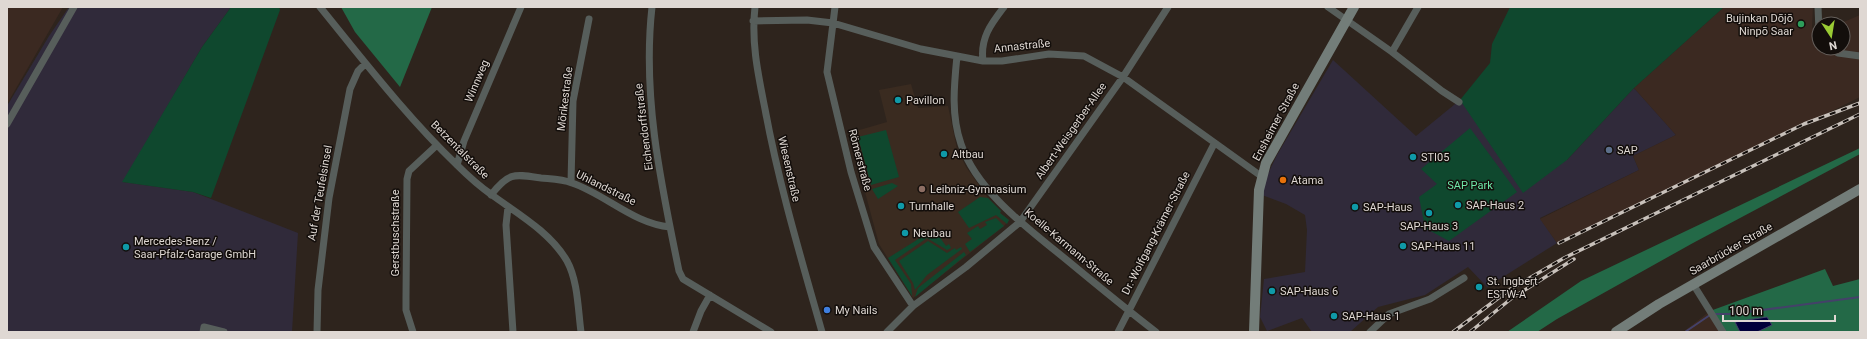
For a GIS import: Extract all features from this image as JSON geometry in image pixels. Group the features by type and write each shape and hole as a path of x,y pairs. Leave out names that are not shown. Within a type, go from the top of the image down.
{"main road":[{"name":"Ensheimer Straße","path":"1254,332 1259,190 1261,176 1274,147 1354,7"},
{"name":"Saarbrücker Straße","path":"1616,332 1648,310 1860,189"}],"street":[{"path":"7,124 74,7"},
{"name":"Betzentalstraße","path":"320,7 365,64 437,145 491,195 547,236 567,261 576,293 581,332"},
{"name":"Winnweg","path":"457,165 464,141 521,7"},
{"name":"Eichendorffstraße","path":"652,7 648,53 652,118 670,227 679,271 683,279 771,332"},
{"name":"Wiesenstraße","path":"755,7 753,34 757,70 777,169 822,332"},
{"name":"Römerstraße","path":"835,7 827,72 862,213 874,246 913,306"},
{"path":"984,61 982,52 985,34 1004,7"},
{"name":"Albert-Weisgerber-Allee","path":"887,332 913,306 966,267 1020,222 1123,77 1168,7"},
{"path":"1328,7 1459,102"},
{"path":"1392,52 1418,7"},
{"name":"Mörikestraße","path":"571,182 571,141 574,88 589,19"},
{"name":"Annastraße","path":"753,21 807,20 833,23 890,41 984,61 1014,60 1049,54 1073,54 1084,56 1123,77 1214,144 1261,176"},
{"name":"Koelle-Karmann-Straße","path":"957,56 954,104 961,144 968,160 987,188 1020,222 1156,332"},
{"name":"Auf der Teufelsinsel","path":"317,332 318,290 331,190 350,89 358,71 365,64"},
{"name":"Dr.-Wolfgang-Krämer-Straße","path":"1118,332 1214,144"},
{"name":"Gerstbuschstraße","path":"413,332 408,315 406,298 407,179 410,171 437,145"},
{"name":"Uhlandstraße","path":"491,195 501,182 512,175 571,182 642,219 662,226 670,227"},
{"path":"508,207 506,225 514,332"},
{"path":"1370,332 1389,314 1430,299 1464,278"},
{"path":"1693,284 1723,332"},
{"path":"693,332 701,311 710,295"},
{"path":"203,332 204,327 224,332"}],"shaded area":[{"path":"7,7 63,7 7,104"},
{"path":"69,7 231,7 202,47 123,182 193,192 298,233 292,332 7,332 7,106 49,36"},
{"path":"1724,7 1813,7 1813,16 1811,16 1811,56 1851,56 1851,19 1860,15 1860,97 1690,182 1557,243 1540,219 1639,170 1633,156 1676,135 1634,88"},
{"name":"SAP","path":"1333,60 1416,136 1460,100 1567,160 1634,88 1676,135 1633,156 1639,170 1540,218 1557,243 1487,287 1468,267 1425,295 1378,307 1350,332 1312,332 1302,318 1267,331 1260,317 1264,279 1305,272 1307,230 1305,215 1286,204 1262,195 1265,180 1277,155"},
{"name":"Leibniz-Gymnasium","path":"911,84 918,108 948,106 957,149 966,167 988,198 1001,211 1000,213 1009,220 1004,226 913,298 879,244 849,133 887,122 879,90"},
{"path":"1710,311 1723,332 1683,332"},
{"path":"1767,317 1772,325 1757,332 1740,332 1735,322"}],"green space":[{"path":"231,7 279,7 280,10 211,198 193,192 122,182 202,47"},
{"path":"341,7 432,7 400,87 355,32"},
{"path":"1510,7 1724,7 1634,88 1567,160 1523,193 1460,100 1490,63 1492,44"},
{"name":"SAP Park","path":"1470,128 1517,192 1449,241 1425,228 1419,197 1437,184 1421,169"},
{"path":"886,130 899,177 871,185 858,137"},
{"path":"1860,148 1860,154 1693,243 1557,319 1537,332 1507,332 1581,281"},
{"path":"892,183 898,186 878,199 872,189"},
{"path":"980,197 988,198 1001,211 1000,213 1009,220 1007,224 996,215 969,228 958,212"},
{"path":"996,218 1004,226 970,252 965,244 972,239 967,233 978,226 980,229 987,225 985,222"},
{"path":"936,232 946,246 949,244 951,248 947,250 927,238 895,260 911,284 912,296 888,258 928,233 930,235"},
{"path":"928,241 947,253 955,248 956,250 961,247 962,249 927,275 915,290 913,283 899,261"},
{"path":"964,252 966,255 915,297 918,288"},
{"path":"1825,269 1833,286 1860,279 1860,332 1757,332 1771,325 1735,322 1740,332 1723,332 1710,311"}],"waterway":[{"path":"1714,314 1732,314 1860,297"},
{"path":"1685,332 1710,315"}],"railway":[{"path":"1559,243 1804,124 1860,103"},
{"path":"1453,332 1509,290 1564,258 1860,114"},
{"path":"1470,332 1512,298 1574,259"}],"place":[{"name":"Bujinkan Dōjō Ninpō Saar","path":"1801,24"},
{"name":"Pavillon","path":"898,100"},
{"name":"SAP","path":"1609,150"},
{"name":"Altbau","path":"944,154"},
{"name":"STI05","path":"1413,157"},
{"name":"Atama","path":"1283,180"},
{"name":"Leibniz-Gymnasium","path":"922,189"},
{"name":"SAP-Haus 2","path":"1458,205"},
{"name":"Turnhalle","path":"901,206"},
{"name":"SAP-Haus","path":"1355,207"},
{"name":"SAP-Haus 3","path":"1429,213"},
{"name":"Neubau","path":"905,233"},
{"name":"SAP-Haus 11","path":"1403,246"},
{"name":"Mercedes-Benz / Saar-Pfalz-Garage GmbH","path":"126,247"},
{"name":"St. Ingbert ESTW-A","path":"1479,287"},
{"name":"SAP-Haus 6","path":"1272,291"},
{"name":"My Nails","path":"827,310"},
{"name":"SAP-Haus 1","path":"1334,316"}]}
